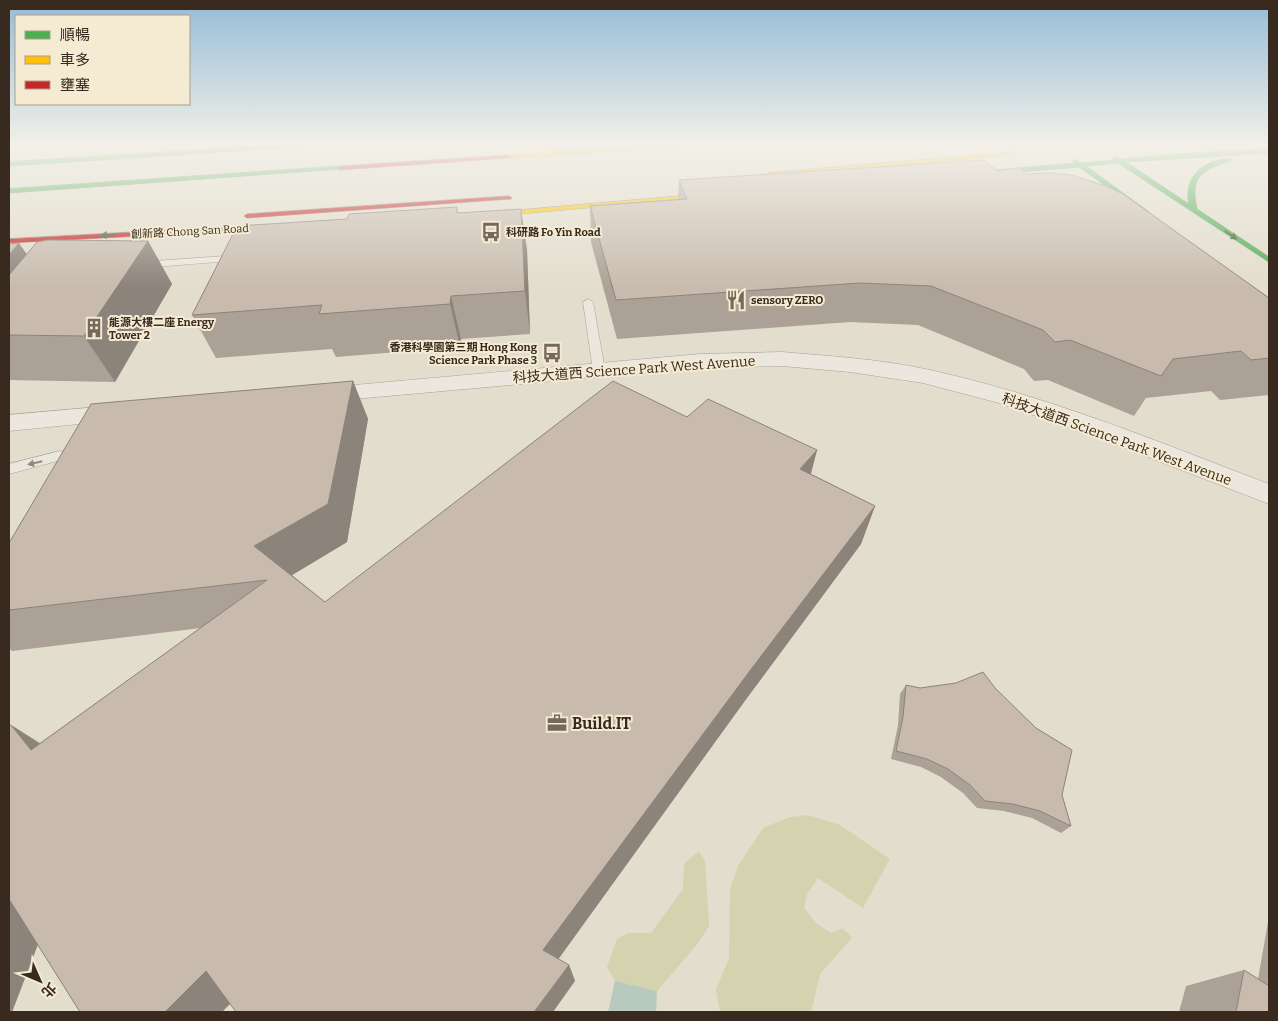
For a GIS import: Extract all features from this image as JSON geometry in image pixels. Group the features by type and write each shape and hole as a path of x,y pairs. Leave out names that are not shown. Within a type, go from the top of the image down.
{"main road":[{"path":"1116,193 1151,220 1132,216"},
{"path":"1168,193 1269,260"},
{"path":"1188,193 1194,210"},
{"path":"473,216 732,194"},
{"name":"創新路 Chong San Road","path":"237,216 517,197"},
{"name":"創新路 Chong San Road","path":"9,231 160,221"},
{"name":"創新路 Chong San Road","path":"9,242 287,227"}],"street":[{"name":"科技大道西 Science Park West Avenue","path":"303,397 700,361 782,359 850,365 924,376 1007,398 1053,413 1269,494"},
{"path":"9,423 81,423 144,411"}],"lane":[{"path":"128,266 254,257"},
{"path":"588,302 599,370"},
{"path":"9,469 64,451 51,472"}],"green space":[{"path":"808,815 840,825 890,859 863,908 818,878 807,894 804,908 816,923 831,933 843,928 852,938 820,974 811,1012 720,1012 716,989 729,958 730,889 738,866 763,828 790,817"},
{"path":"699,851 705,861 709,926 699,942 657,991 615,981 607,967 617,939 628,933 651,933 683,889 684,864"}],"shaded area":[{"path":"615,981 657,991 656,1012 608,1012"}],"building":[{"path":"684,193 1120,193 1269,298 1269,358 1251,360 1241,351 1173,359 1161,376 1070,340 1055,342 1043,330 931,286 860,283 616,300 590,206 687,199"},
{"path":"457,207 457,213 521,209 525,291 451,296 450,304 319,314 322,305 192,315 237,226 347,219 349,214"},
{"path":"48,240 148,241 84,336 9,335 9,275 37,242"},
{"path":"19,243 9,255 9,244"},
{"path":"353,381 328,504 254,546 325,602 613,381 687,417 708,399 817,450 800,469 875,506 543,950 569,965 534,1012 236,1012 206,971 165,1012 80,1012 9,899 9,726 11,725 31,750 267,580 9,610 9,543 91,404"},
{"path":"983,672 995,688 1036,728 1072,750 1062,795 1071,826 1040,811 1013,804 985,801 970,785 948,769 927,759 896,751 903,717 906,685 920,688 956,683"},
{"path":"1244,970 1269,986 1269,1012 1236,1012"}],"traffic: fast":[{"path":"1119,193 1147,213"},
{"path":"1167,193 1269,260"},
{"path":"1191,193 1194,210"},
{"path":"192,231 272,227"}],"traffic: slow":[{"path":"485,215 716,195"}],"traffic: jam":[{"path":"247,216 509,198"},
{"path":"9,241 192,231"}],"place":[{"name":"科研路 Fo Yin Road","path":"491,232"},
{"name":"sensory ZERO","path":"736,300"},
{"name":"能源大樓二座 Energy Tower 2","path":"94,328"},
{"name":"香港科學園第三期 Hong Kong Science Park Phase 3","path":"552,353"},
{"name":"Build.IT","path":"557,723"}]}
